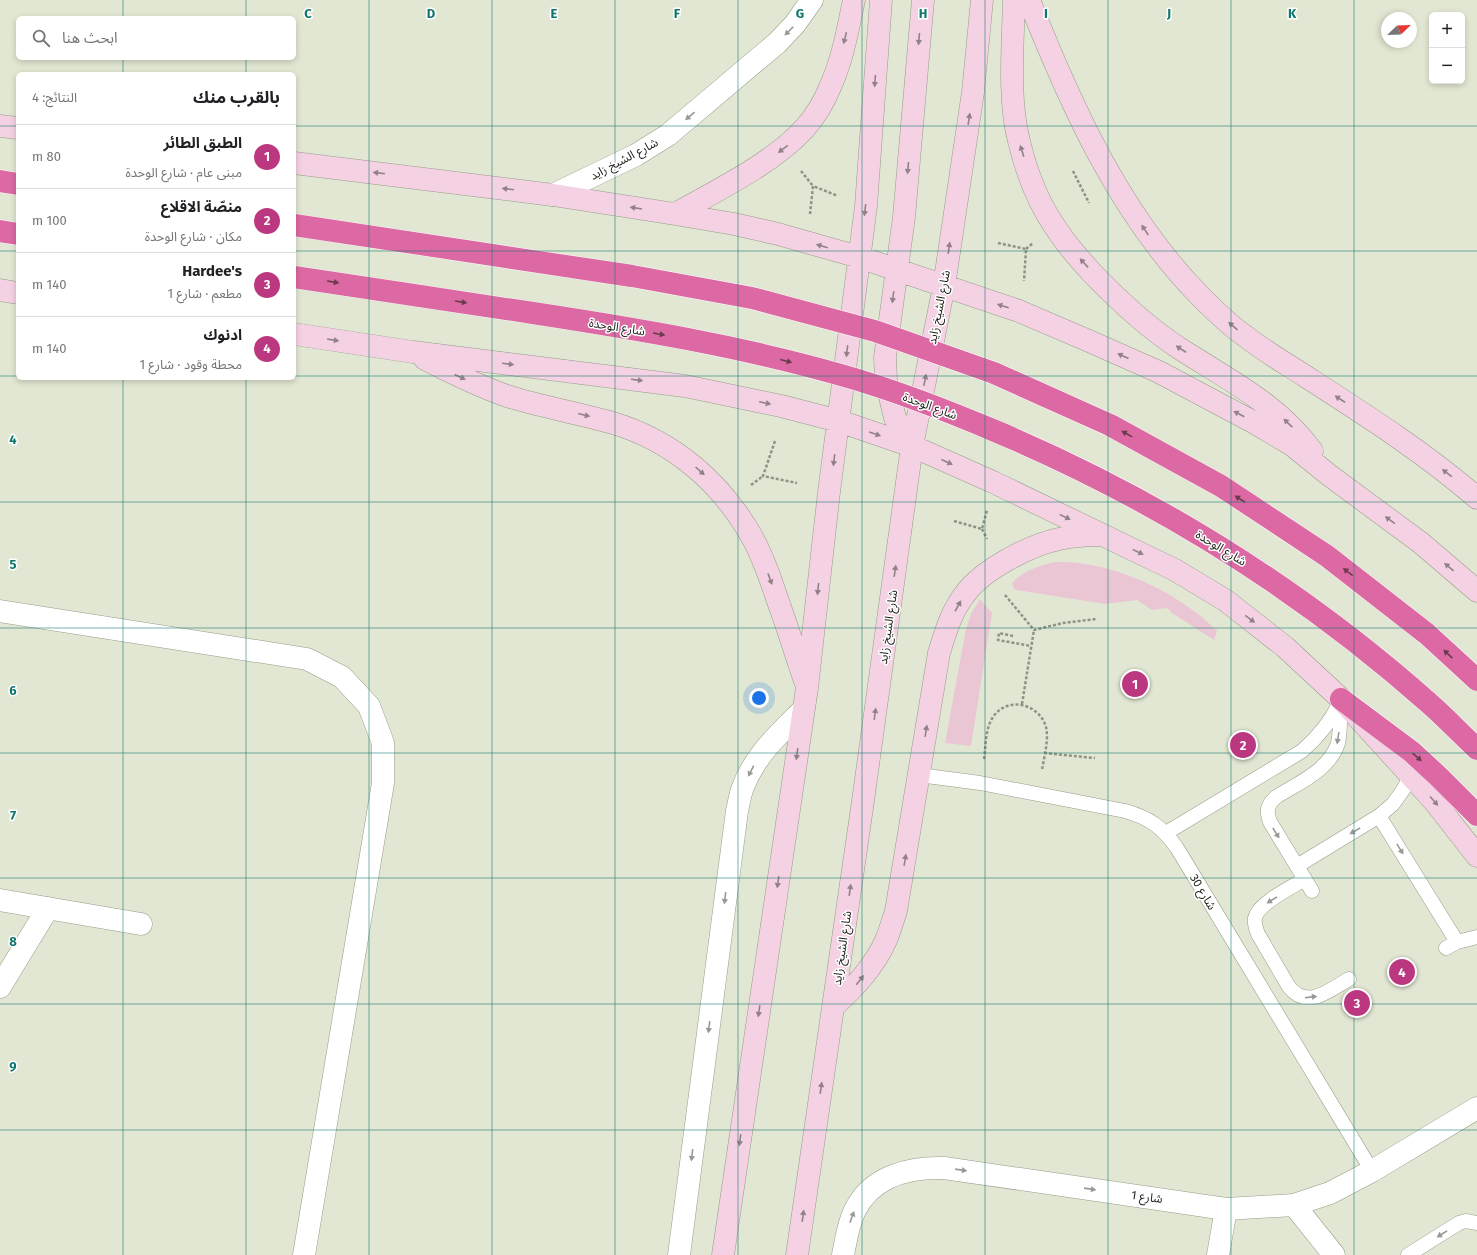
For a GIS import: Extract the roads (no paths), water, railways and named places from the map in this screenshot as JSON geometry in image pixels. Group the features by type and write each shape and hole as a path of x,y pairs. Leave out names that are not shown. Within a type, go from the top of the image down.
{"highway":[{"path":"0,181 16,184"},
{"path":"296,225 632,276 752,298 875,330 994,373 1110,425 1221,486 1327,556 1427,634 1477,680"},
{"path":"0,231 16,234"},
{"name":"شارع الوحدة","path":"296,276 622,327 733,347 842,375 950,412 1067,463 1154,508 1251,566 1343,632 1431,704 1477,749"},
{"path":"1342,700 1412,752 1477,815"}],"main road":[{"path":"675,214 783,149 805,129 820,107 832,85 854,0"},
{"path":"723,1255 807,688 838,421 866,206 881,0"},
{"path":"912,446 895,418 886,380 885,357 904,217 923,0"},
{"name":"شارع الشيخ زايد","path":"797,1255 870,752 912,446 944,286 973,92 982,0"},
{"path":"1014,0 1013,93 1018,141 1031,179 1054,226 1067,245 1106,288 1156,332 1255,396 1276,412 1304,440 1329,475"},
{"path":"1029,0 1045,40 1101,159 1131,210 1156,246 1182,278 1212,308 1244,336 1393,434 1451,476 1477,498"},
{"path":"0,126 16,128"},
{"path":"296,163 552,195 675,214 756,229 859,257 1019,311 1159,372 1255,423 1292,445 1329,475 1421,543 1477,591"},
{"path":"0,290 16,292"},
{"path":"296,334 414,352 685,386 782,406 838,421 912,446 993,482 1176,570 1225,600 1285,647 1342,700 1411,775 1455,827 1477,856"},
{"path":"414,352 461,377 509,396 590,416 642,433 676,452 701,472 740,517 752,537 771,580 807,688"},
{"path":"833,1007 854,988 872,964 886,939 896,912 939,653 945,632 964,594 978,580 1002,563 1036,546 1058,539 1103,535"}],"street":[{"name":"شارع الشيخ زايد","path":"552,195 636,155 668,135 777,43 795,24 812,0"},
{"path":"0,611 307,659 342,677 369,706 383,743 383,783 304,1255"},
{"path":"679,1255 737,811 743,787 754,765 768,745 803,710"},
{"path":"0,900 141,924"},
{"path":"0,987 48,908"},
{"name":"شارع 1","path":"843,1255 848,1228 855,1210 865,1195 879,1182 896,1173 922,1168 955,1169 1226,1209 1294,1205 1330,1193 1372,1172 1477,1108"},
{"path":"1294,1205 1334,1255"},
{"path":"1218,1255 1226,1209"}],"lane":[{"path":"1166,833 1302,751 1326,728 1342,700"},
{"path":"1312,891 1270,822 1267,815 1267,808 1276,797 1316,772 1331,758 1338,741 1342,700"},
{"name":"شارع 30","path":"919,775 980,783 1125,811 1154,823 1166,833 1181,855 1372,1172"},
{"path":"1297,866 1379,816 1393,804 1411,775"},
{"path":"1379,816 1452,945 1477,937"},
{"path":"1305,879 1265,904 1259,910 1255,918 1255,926 1258,934 1289,987 1295,994 1303,998 1319,996 1348,979"},
{"path":"1408,1255 1459,1223 1466,1221 1477,1222"}],"place":[{"name":"الطبق الطائر","path":"1135,684"},
{"name":"منصّة الاقلاع","path":"1243,745"},
{"name":"ادنوك","path":"1402,972"},
{"name":"Hardee's","path":"1357,1003"}]}
